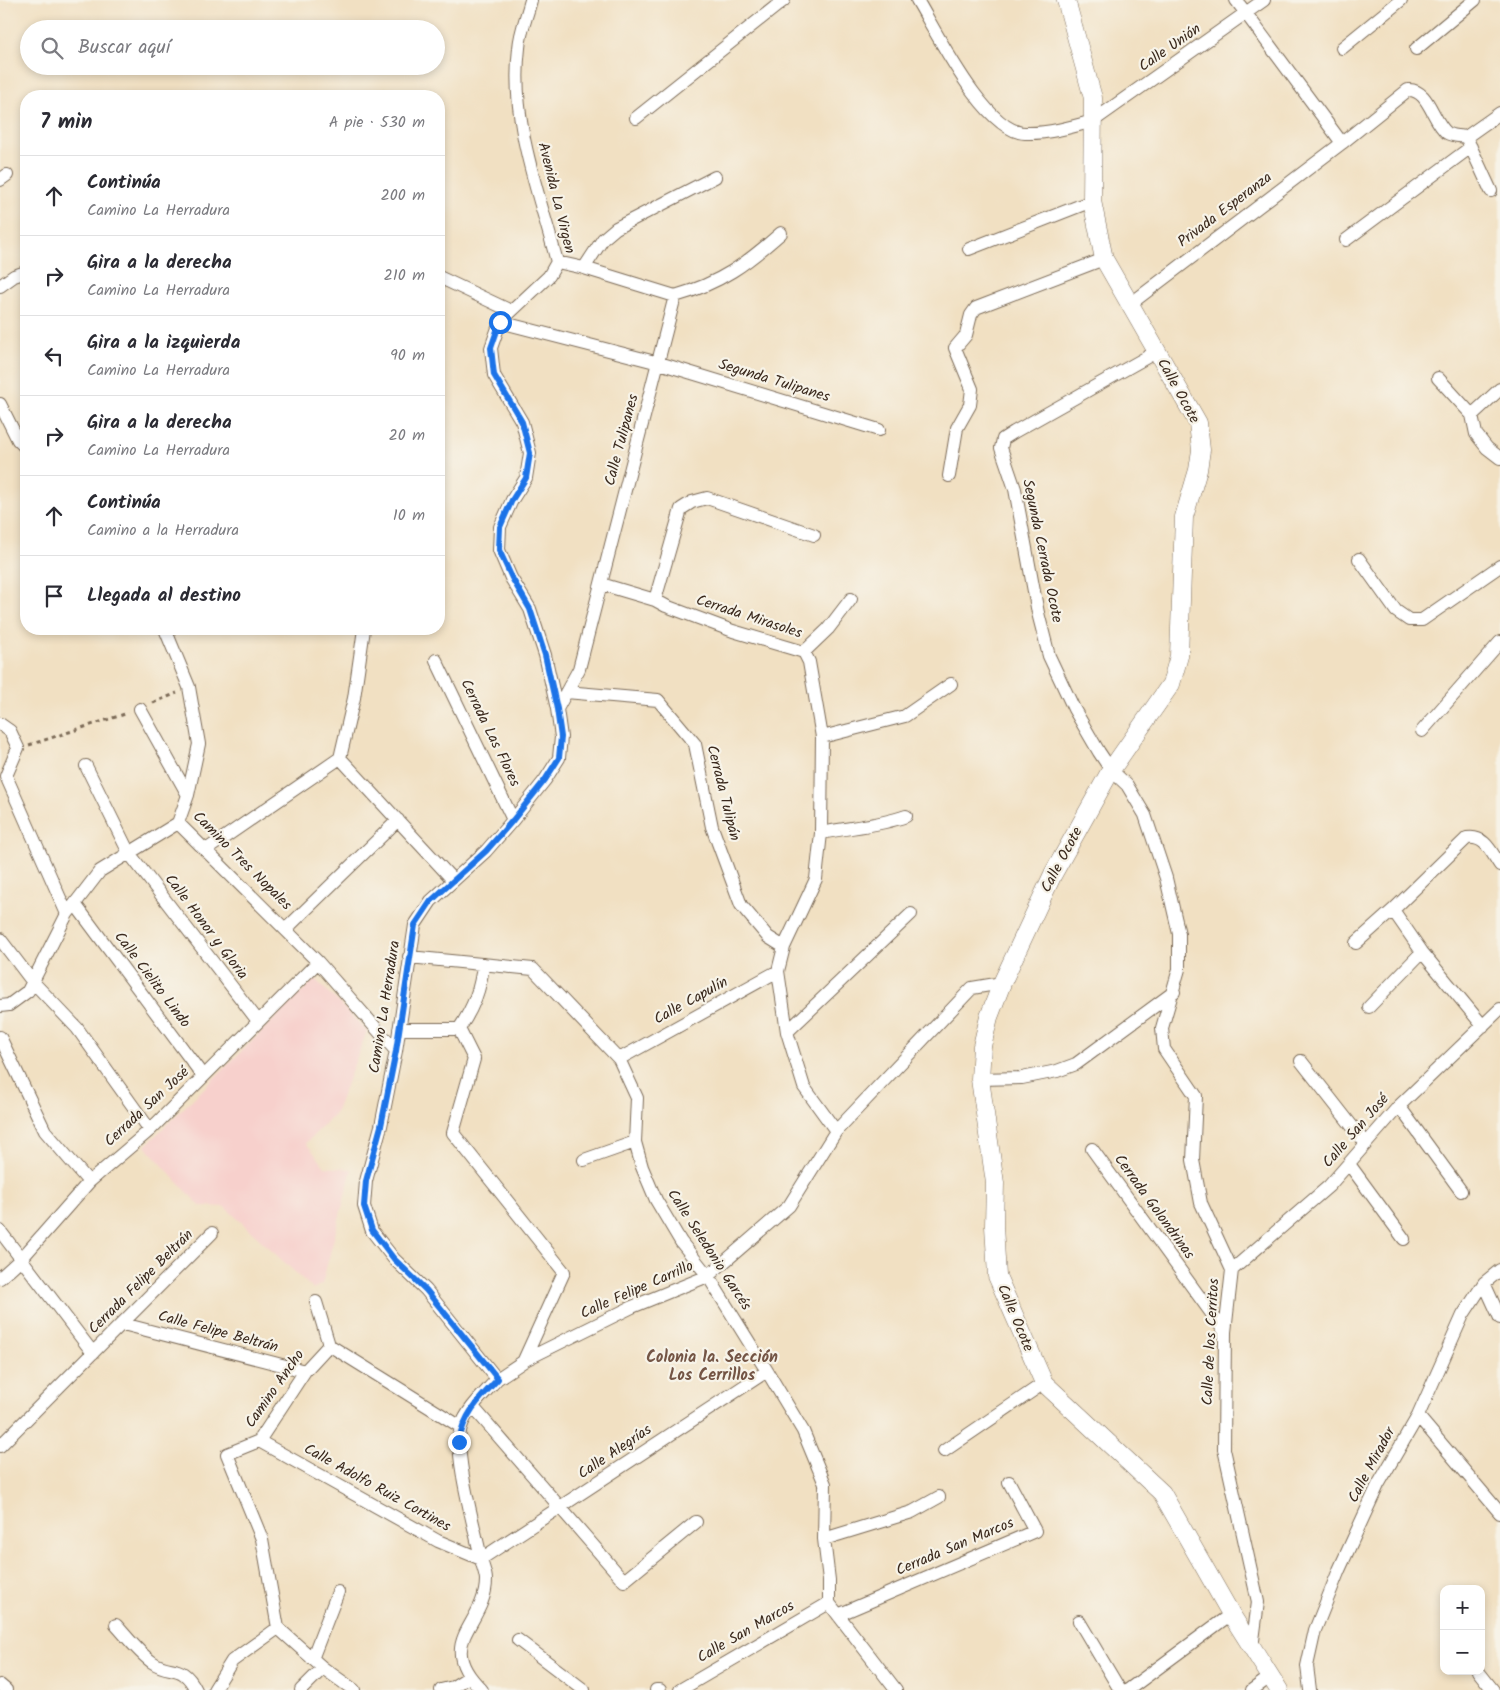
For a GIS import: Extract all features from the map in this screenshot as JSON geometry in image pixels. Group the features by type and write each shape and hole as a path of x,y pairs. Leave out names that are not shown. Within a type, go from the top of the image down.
{"street":[{"name":"Avenida La Virgen","path":"500,322 549,276 557,262 533,182 523,133 518,82 519,48 531,0"},
{"path":"636,118 784,0"},
{"name":"Calle Unión","path":"917,0 987,112 1003,126 1024,133 1072,127 1093,121 1247,14 1264,0"},
{"name":"Calle Ocote","path":"1066,0 1088,74 1093,98 1092,201 1104,260 1198,423 1201,450 1198,470 1184,517 1178,656 1171,684 1112,770 1053,874 1002,983 982,1046 980,1079 995,1183 997,1276 1044,1383 1162,1493 1231,1614 1274,1683"},
{"path":"1236,0 1342,143"},
{"path":"1342,48 1402,0"},
{"path":"1416,49 1475,0"},
{"name":"Privada Esperanza","path":"1129,305 1342,143 1408,90 1415,89 1422,94 1438,124 1448,134 1468,142"},
{"path":"1346,240 1468,142 1500,113"},
{"path":"1468,142 1491,191"},
{"path":"584,268 604,239 616,228 715,177"},
{"path":"969,248 1092,201"},
{"path":"557,262 584,268 675,296 727,276 743,266 781,233"},
{"path":"949,476 957,428 970,405 972,389 955,348 966,335 971,315 976,308 1104,260"},
{"path":"0,286 20,274"},
{"path":"445,280 511,311"},
{"name":"Calle Tulipanes","path":"557,709 579,668 675,296"},
{"name":"Segunda Tulipanes","path":"500,322 659,363 879,430"},
{"name":"Camino La Herradura","path":"498,1379 426,1290 394,1259 372,1230 364,1206 366,1181 381,1126 400,1029 415,925 431,901 486,851 513,820 545,780 559,758 561,737 545,655 530,609 512,578 499,550 500,527 512,500 526,478 530,453 522,422 494,375 491,348 500,322"},
{"name":"Segunda Cerrada Ocote","path":"1112,770 1074,708 1049,656 1038,613 1015,489 1001,448 1003,439 1014,432 1156,352"},
{"path":"1438,378 1472,415 1476,434 1487,448 1500,458"},
{"path":"1472,415 1500,390"},
{"path":"0,404 20,442"},
{"path":"655,600 681,509 692,502 707,498 814,534"},
{"path":"1358,560 1396,611 1409,620 1422,620 1500,566"},
{"name":"Cerrada Mirasoles","path":"601,584 655,600 666,606 733,631 804,652 809,662 822,737 822,833 816,879 784,947 778,971"},
{"path":"804,652 828,629 851,599"},
{"name":"Camino Tres Nopales","path":"167,635 189,687 199,744 188,795 178,823 318,962 396,1051"},
{"path":"206,850 340,758 354,698 363,635"},
{"path":"1422,731 1500,642"},
{"name":"Cerrada Las Flores","path":"436,660 513,820"},
{"path":"822,737 905,716 951,684"},
{"name":"Cerrada Tulipán","path":"566,692 658,700 695,744 712,827 741,905 768,937 784,947"},
{"path":"140,709 188,795"},
{"path":"0,724 10,731 18,748 6,776 67,914"},
{"path":"340,758 453,880"},
{"name":"Calle Honor y Gloria","path":"86,766 129,853 258,1021"},
{"name":"Calle de los Cerritos","path":"1112,770 1127,785 1141,806 1166,878 1178,934 1179,970 1162,1028 1164,1049 1196,1096 1193,1160 1201,1203 1232,1270 1225,1332 1224,1449 1258,1602 1252,1648"},
{"path":"822,833 866,824 885,824 906,816"},
{"path":"286,929 398,820"},
{"path":"0,1006 9,1005 28,991 67,914 100,871 178,823"},
{"path":"1356,943 1467,838 1474,837 1483,841 1500,865"},
{"name":"Calle Cielito Lindo","path":"75,904 203,1076"},
{"path":"1393,910 1422,952 1483,1026"},
{"path":"787,1032 910,914"},
{"path":"0,938 32,981 77,1028 150,1130"},
{"path":"1369,1007 1422,952"},
{"name":"Calle Seledonio Garcés","path":"409,957 533,969 619,1059 637,1098 635,1142 642,1167 656,1200 681,1242 708,1276 803,1431 825,1484 824,1539 829,1580 829,1603"},
{"name":"Cerrada San José","path":"0,1278 22,1258 89,1182 150,1130 318,962"},
{"path":"459,1029 474,1007 482,980 483,964"},
{"path":"778,971 787,1032 804,1087 836,1131"},
{"name":"Calle Capulín","path":"619,1059 778,971"},
{"name":"Calle Felipe Carrillo","path":"498,1379 524,1360 632,1307 708,1276 789,1206 836,1131 972,988 1002,983"},
{"path":"980,1079 1022,1078 1057,1071 1076,1064 1174,992"},
{"name":"Calle San José","path":"1232,1270 1329,1186 1399,1106 1500,1009"},
{"path":"400,1029 459,1029"},
{"path":"459,1029 474,1059 453,1133 564,1272 524,1360"},
{"path":"0,1037 45,1132 89,1182"},
{"path":"1301,1061 1366,1144"},
{"path":"1399,1106 1461,1191"},
{"path":"584,1160 635,1142"},
{"name":"Cerrada Golondrinas","path":"1092,1149 1225,1332"},
{"path":"1349,1164 1404,1240"},
{"path":"0,1232 22,1258 93,1353 0,1446"},
{"name":"Cerrada Felipe Beltrán","path":"93,1353 212,1233"},
{"name":"Calle Mirador","path":"1310,1690 1307,1666 1315,1630 1338,1570 1378,1485 1418,1416 1463,1315 1484,1283 1500,1270"},
{"path":"1484,1283 1500,1318"},
{"path":"316,1302 329,1345 467,1417 560,1508 624,1581 696,1522"},
{"name":"Calle Felipe Beltrán","path":"123,1324 305,1371"},
{"name":"Camino Ancho","path":"278,1628 262,1539 227,1454 259,1441 305,1371 329,1345"},
{"name":"Calle Alegrías","path":"481,1559 767,1371"},
{"path":"482,1690 469,1677 461,1652 464,1633 483,1598 486,1580 459,1442 467,1417 498,1379"},
{"path":"944,1451 1044,1383"},
{"path":"1418,1416 1500,1513"},
{"name":"Calle Adolfo Ruiz Cortines","path":"259,1441 438,1541 481,1559"},
{"name":"Cerrada San Marcos","path":"838,1615 1035,1531 1008,1482"},
{"path":"824,1539 912,1512 939,1497"},
{"path":"312,1659 338,1592"},
{"path":"829,1603 891,1688"},
{"name":"Calle San Marcos","path":"680,1690 829,1603"},
{"path":"1128,1690 1231,1614"},
{"path":"1079,1621 1120,1690"},
{"path":"116,1625 152,1662 182,1672 190,1679 196,1690"},
{"path":"214,1690 232,1661 278,1628 323,1668 354,1690"},
{"path":"518,1640 584,1690"},
{"path":"301,1690 323,1668"},
{"path":"1481,1675 1493,1690"},
{"path":"441,1690 453,1687 469,1677"},
{"path":"1252,1690 1274,1683"}],"path":[{"path":"18,748 140,709 189,687"}],"shaded area":[{"path":"315,979 367,1031 335,1114 306,1143 325,1167 352,1169 322,1284 313,1289 225,1207 200,1206 145,1146"}],"district":[{"name":"Colonia 1a. Sección Los Cerrillos","path":"712,1366"}],"route":[{"path":"459,1442 461,1427 466,1418 473,1407 498,1379 426,1290 394,1259 372,1230 364,1206 366,1181 381,1126 400,1029 415,925 431,901 486,851 513,820 545,780 559,758 561,737 545,655 530,609 512,578 499,550 500,527 512,500 526,478 530,453 522,422 494,375 491,348 500,322"}]}
